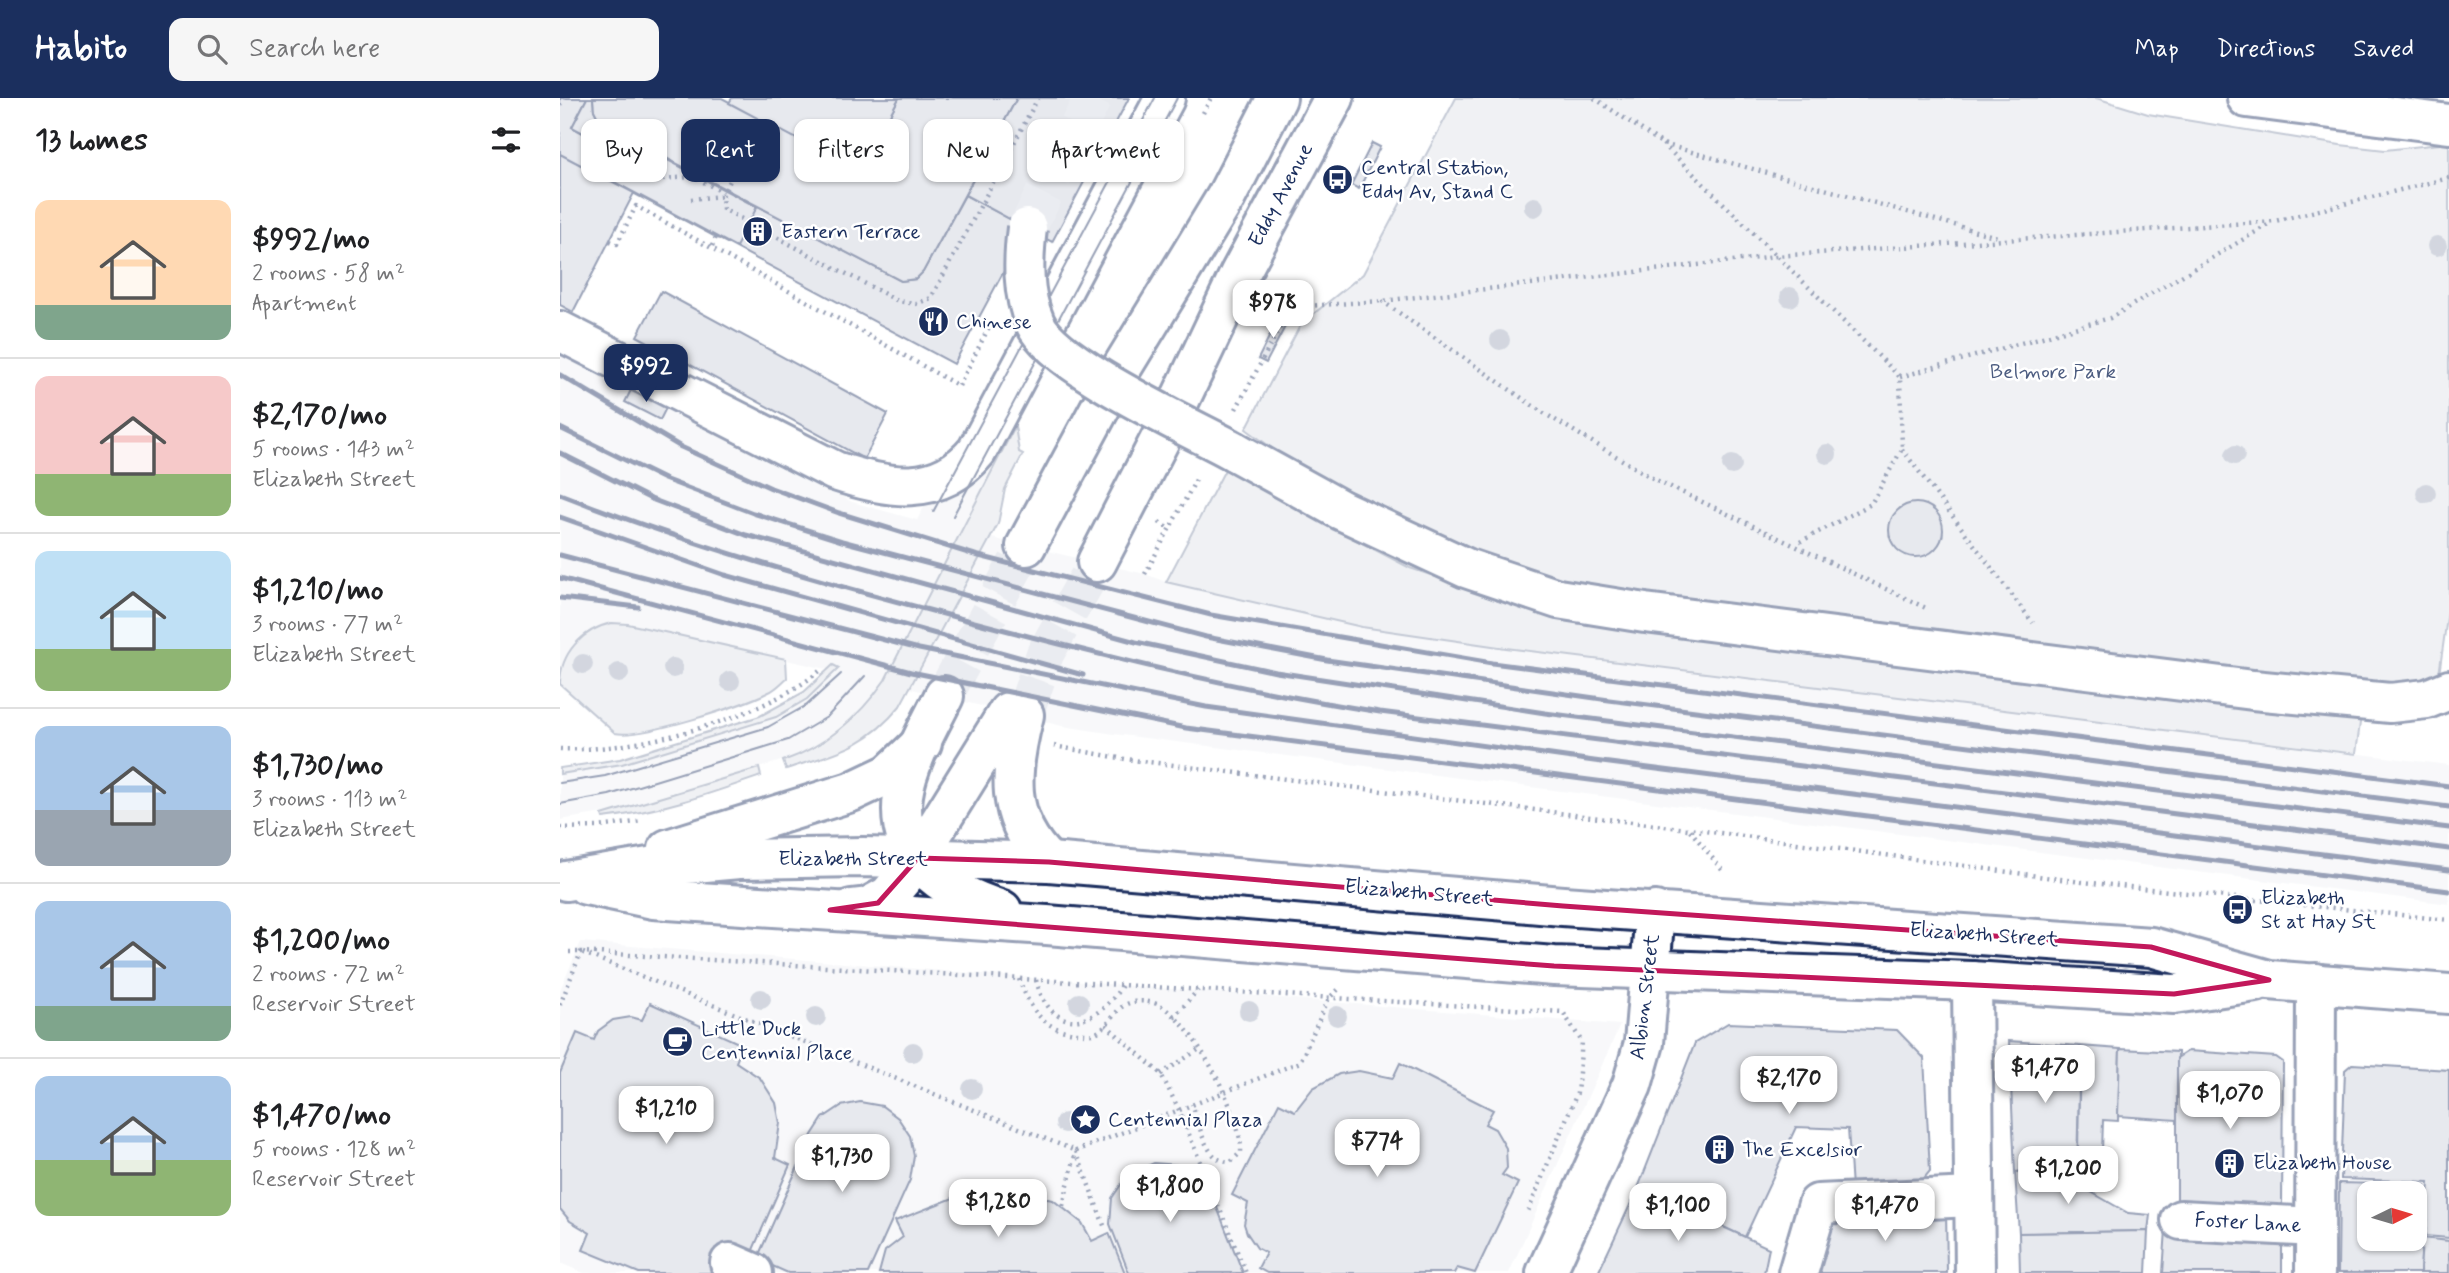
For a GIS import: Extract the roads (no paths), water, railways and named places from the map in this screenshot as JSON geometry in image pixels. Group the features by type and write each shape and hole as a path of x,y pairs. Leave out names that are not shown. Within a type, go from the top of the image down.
{"main road":[{"path":"560,331 835,471 878,485 894,487 937,479 967,464 977,451 1166,98"},
{"path":"1026,546 1112,386 1226,197 1277,98"},
{"name":"Eddy Avenue","path":"1097,562 1171,418 1240,273 1334,98"},
{"path":"2247,98 2449,124"},
{"path":"1027,228 1025,283 1036,325 1046,340 1077,366 1232,437 1422,550 1558,599 1644,613 2267,691 2390,703 2427,699 2449,690"},
{"path":"944,696 906,781 902,807 908,837 918,858 948,889 1047,925"},
{"path":"830,910 859,909 878,903 898,884 1016,713 1012,766 1015,804 1033,845 1048,862"},
{"path":"562,885 851,792 898,767 922,743"},
{"name":"Elizabeth Street","path":"562,885 683,863 918,858 1048,862 1563,906 2151,947 2269,980 2449,994"},
{"name":"Elizabeth Street","path":"562,885 653,898 1047,925 1380,953 1652,970 1972,981 2174,994 2269,980"},
{"name":"Albion Street","path":"1546,1273 1632,1085 1644,1043 1655,911"},
{"path":"1972,981 1975,1273"},
{"path":"2315,1273 2316,983"},
{"path":"1798,1273 1818,1204 1973,1197"},
{"name":"Foster Lane","path":"2181,1220 2315,1227"}],"tunnel":[{"path":"1027,228 1093,98"},
{"path":"944,696 1026,546"},
{"path":"1024,715 1045,654 1097,562"}],"tram line":[{"path":"933,512 1155,98"},
{"path":"953,516 1177,98"},
{"path":"560,783 605,776 768,727 807,705 841,674"},
{"path":"560,804 609,795 788,740 827,717 865,676"}],"railway":[{"path":"560,375 681,447 771,488 839,513 975,555 1211,615 1492,663 2449,786"},
{"path":"560,428 664,479 753,513 842,541 1206,637 1327,660 1609,700 2449,807"},
{"path":"560,453 651,499 746,535 1136,642 1276,672 1545,713 2449,828"},
{"path":"560,494 657,530 855,590 1113,658 1326,703 2449,849"},
{"path":"560,517 725,575 1083,675"},
{"path":"560,555 919,649 1206,707 1594,761 2449,870"},
{"path":"560,578 911,672 1186,728 2449,891"},
{"path":"560,598 638,607"}],"place":[{"name":"Central Station, Eddy Av, Stand C","path":"1338,180"},
{"name":"Eastern Terrace","path":"758,232"},
{"name":"Chinese","path":"933,322"},
{"name":"Elizabeth St at Hay St","path":"2238,910"},
{"name":"Little Duck Centennial Place","path":"678,1041"},
{"name":"Centennial Plaza","path":"1085,1120"},
{"name":"The Excelsior","path":"1719,1150"},
{"name":"Elizabeth House","path":"2230,1163"}],"park label":[{"name":"Belmore Park","path":"2053,372"}]}
